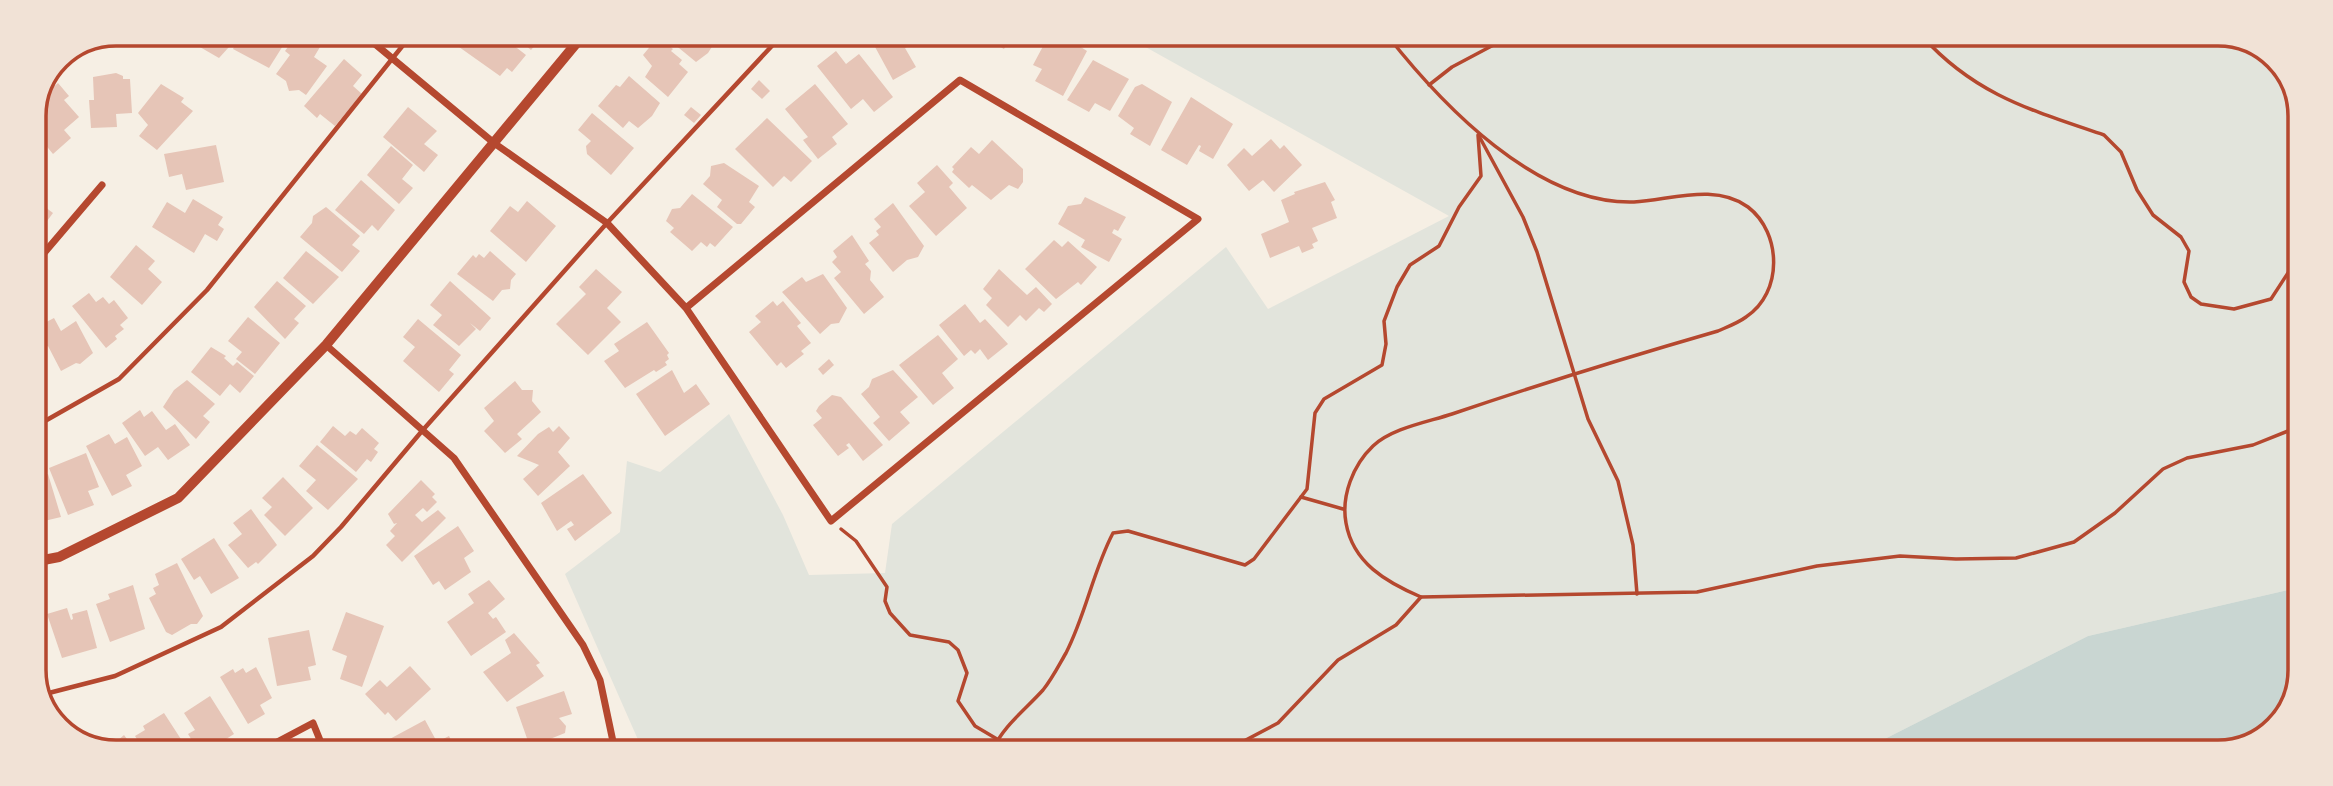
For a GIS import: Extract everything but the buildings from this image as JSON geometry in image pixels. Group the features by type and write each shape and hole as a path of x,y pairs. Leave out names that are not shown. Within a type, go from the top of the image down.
{"street":[{"path":"378,46 494,143 607,223 686,308 831,522 1198,219 960,80 686,308"},
{"path":"46,560 59,557 178,498 327,345 574,46"},
{"path":"46,251 103,184"},
{"path":"327,345 454,458 583,645 600,680 613,740"},
{"path":"281,740 313,723 320,740"}],"lane":[{"path":"46,420 119,379 207,290 402,46"},
{"path":"49,693 115,676 221,627 313,556 607,223 772,46"}],"path":[{"path":"1396,46 1429,85 1478,134 1542,177 1592,197 1632,202 1698,194 1724,196 1749,208 1770,236 1774,270 1765,297 1748,317 1718,331 1573,373 1397,432 1374,445 1348,485 1343,509 1349,542 1376,574 1421,597 1697,592 1816,566 1900,556 2016,558 2074,542 2115,513 2162,469 2187,458 2253,445 2288,432"},
{"path":"1429,85 1452,67 1492,46"},
{"path":"1931,46 1950,66 2016,105 2104,135 2113,142 2130,167 2137,190 2148,209 2181,237 2189,251 2184,282 2191,297 2201,304 2234,309 2271,299 2287,275"},
{"path":"1478,134 1523,217 1537,252 1588,419 1618,481 1633,545 1637,594"},
{"path":"831,522 856,541 887,587 885,601 890,613 911,635 949,642 958,650 967,673 958,701 975,726 997,739 1046,687 1066,653 1086,610 1104,548 1113,533 1128,531 1245,565 1254,559 1307,489 1315,413 1324,399 1382,365 1386,344 1384,321 1397,287 1410,265 1438,246 1480,176 1478,134"},
{"path":"1301,497 1343,509"},
{"path":"1246,740 1278,723 1338,660 1396,625 1421,597"}],"shaded area":[{"path":"1144,46 2227,46 2249,53 2257,57 2276,76 2287,110 2288,590 2088,636 1883,740 638,740 565,574 620,532 627,461 660,472 729,414 783,515 809,575 885,573 892,524 1226,247 1268,309 1449,216"},
{"path":"2288,590 2288,671 2285,689 2276,710 2267,720 2240,737 2227,740 1883,740 2088,636"}]}
